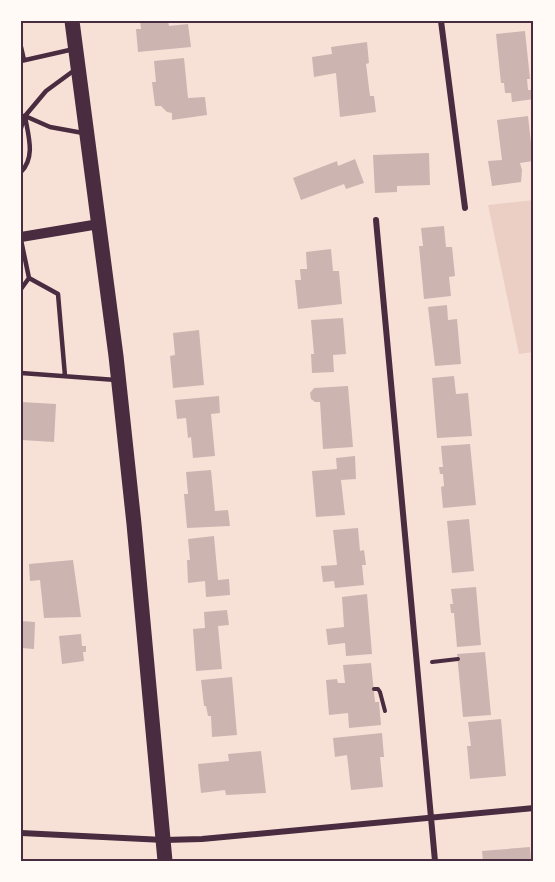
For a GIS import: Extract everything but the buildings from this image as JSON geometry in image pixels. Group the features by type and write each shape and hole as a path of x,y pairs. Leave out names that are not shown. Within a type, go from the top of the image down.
{"main road":[{"path":"72,21 118,380 165,861"}],"street":[{"path":"441,21 465,207"},
{"path":"376,220 435,861"},
{"path":"21,239 99,224"},
{"path":"21,833 164,840 202,839 534,808"}],"lane":[{"path":"21,47 22,61 76,49"},
{"path":"21,128 23,116 46,91 78,67"},
{"path":"23,116 50,127 87,134"},
{"path":"21,172 30,156 23,116"},
{"path":"21,239 29,278 21,289"},
{"path":"29,278 58,294 65,376"},
{"path":"21,373 118,380"}],"path":[{"path":"432,662 458,659"},
{"path":"374,689 380,690 385,711"}],"shaded area":[{"path":"534,200 534,352 519,354 488,205"}]}
